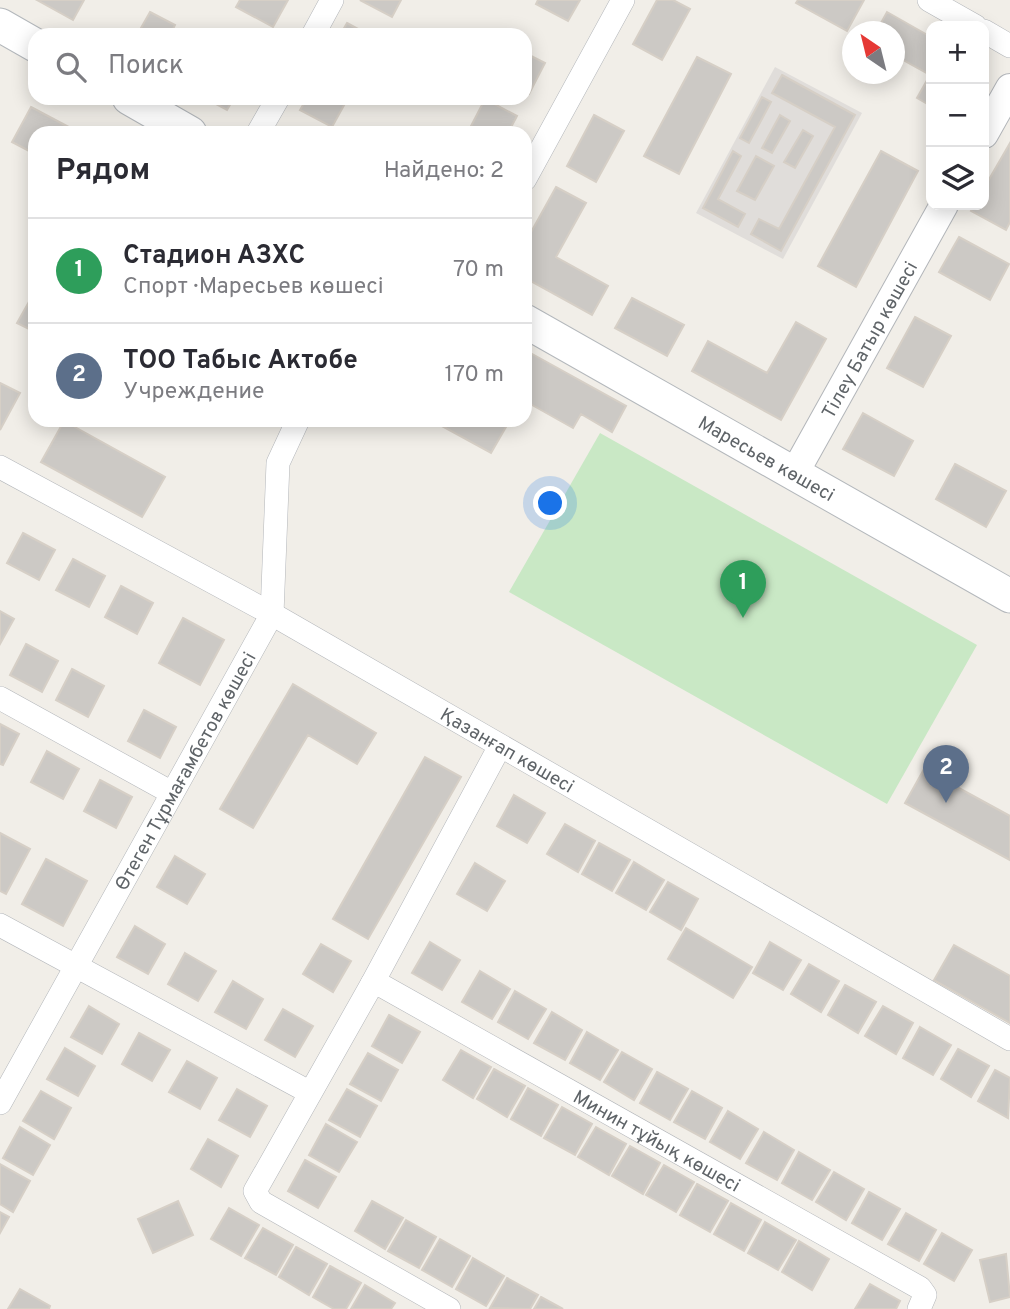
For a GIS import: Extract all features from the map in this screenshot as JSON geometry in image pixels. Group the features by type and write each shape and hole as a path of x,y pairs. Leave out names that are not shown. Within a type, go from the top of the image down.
{"main road":[{"path":"0,25 28,41"},
{"path":"141,105 178,126"},
{"name":"Маресьев көшесі","path":"532,325 1010,596"}],"street":[{"path":"317,28 332,0"},
{"path":"532,166 623,0"},
{"path":"929,0 966,21"},
{"path":"989,34 1010,46"},
{"path":"989,125 1010,88"},
{"path":"262,126 274,105"},
{"name":"Тілеу Батыр көшесі","path":"794,474 941,210"},
{"name":"Өтеген Тұрмағамбетов көшесі","path":"0,1103 272,614 278,463 295,427"},
{"name":"Қазанғап көшесі","path":"0,467 272,614 1010,1039"},
{"path":"0,698 172,793"},
{"path":"449,1309 257,1198 257,1184 372,984 500,746"},
{"path":"0,925 309,1092"},
{"name":"Минин тұйық көшесі","path":"372,984 389,990 920,1288 925,1295 919,1309"}],"shaded area":[{"path":"775,67 862,113 783,259 696,213"}],"green space":[{"path":"600,433 977,645 887,804 509,592"}],"building":[{"path":"37,0 84,0 73,20"},
{"path":"240,0 288,0 273,27 236,7"},
{"path":"360,0 401,0 392,17"},
{"path":"538,0 580,0 568,21 536,4"},
{"path":"657,0 673,0 690,9 662,60 633,44"},
{"path":"798,0 864,0 852,21 842,21 842,28 796,3"},
{"path":"150,12 175,25 174,28 141,28"},
{"path":"887,12 903,21 882,21"},
{"path":"905,22 926,34 926,73 905,61"},
{"path":"532,56 545,63 532,88"},
{"path":"697,57 731,74 679,174 644,156"},
{"path":"782,75 855,115 781,251 751,234 759,219 779,229 835,127 772,93"},
{"path":"926,82 926,103 917,98"},
{"path":"762,97 771,102 749,143 740,138"},
{"path":"303,105 344,105 333,126 300,110"},
{"path":"482,105 496,105 517,116 512,126 471,126"},
{"path":"31,107 67,126 28,126 28,150 12,142"},
{"path":"594,115 624,131 596,182 567,166"},
{"path":"780,115 790,121 772,153 762,148"},
{"path":"803,130 813,136 795,168 784,162"},
{"path":"1010,143 1010,222 1006,230 971,211 989,210 989,179"},
{"path":"733,151 741,156 718,199 745,214 738,227 703,208"},
{"path":"881,151 918,171 856,287 818,266"},
{"path":"756,156 774,166 755,200 737,191"},
{"path":"556,187 586,203 556,257 608,286 592,315 532,282 532,230"},
{"path":"959,237 1009,264 990,300 939,272"},
{"path":"632,298 684,325 667,356 615,328"},
{"path":"28,303 28,328 17,323"},
{"path":"915,317 951,336 923,387 887,368"},
{"path":"796,322 826,339 781,420 692,371 708,341 767,373"},
{"path":"532,354 626,406 612,432 581,414 573,428 532,405"},
{"path":"0,383 20,393 0,430"},
{"path":"863,413 913,441 894,476 843,449"},
{"path":"61,427 75,427 165,477 142,517 41,462"},
{"path":"444,427 506,427 491,453"},
{"path":"955,464 1006,491 986,527 936,499"},
{"path":"23,533 55,550 39,580 7,563"},
{"path":"73,559 105,576 89,607 56,590"},
{"path":"121,586 153,603 137,634 105,617"},
{"path":"0,611 14,619 0,644"},
{"path":"183,618 224,640 200,685 159,663"},
{"path":"26,644 58,661 42,692 10,675"},
{"path":"72,669 104,686 88,717 56,700"},
{"path":"293,684 376,733 357,764 308,735 253,828 220,809"},
{"path":"144,710 176,727 160,758 128,741"},
{"path":"0,724 19,734 3,765 0,764"},
{"path":"47,751 79,769 63,799 31,782"},
{"path":"425,757 461,777 368,939 333,919"},
{"path":"924,769 1010,816 1010,860 905,803"},
{"path":"100,780 132,797 116,828 84,811"},
{"path":"514,795 545,813 527,843 497,826"},
{"path":"565,824 595,841 578,872 547,854"},
{"path":"0,833 30,849 6,894 0,891"},
{"path":"599,843 630,860 612,891 582,874"},
{"path":"175,856 205,874 187,904 157,887"},
{"path":"46,859 87,881 63,926 22,904"},
{"path":"634,862 664,880 646,910 616,893"},
{"path":"475,863 505,881 487,911 457,894"},
{"path":"668,882 698,899 681,930 650,912"},
{"path":"135,926 165,944 148,974 117,957"},
{"path":"686,928 752,967 733,998 668,959"},
{"path":"430,942 460,960 442,990 412,973"},
{"path":"770,942 801,960 783,990 753,973"},
{"path":"321,944 351,961 333,992 303,974"},
{"path":"954,945 1010,976 1010,1023 934,980"},
{"path":"185,953 216,971 198,1001 168,984"},
{"path":"809,964 839,981 821,1012 791,994"},
{"path":"480,971 510,989 492,1019 462,1002"},
{"path":"233,981 263,999 246,1029 215,1012"},
{"path":"845,985 876,1002 858,1033 828,1015"},
{"path":"515,991 546,1009 528,1039 498,1022"},
{"path":"89,1006 119,1024 102,1054 71,1037"},
{"path":"883,1006 913,1023 896,1054 865,1036"},
{"path":"283,1009 313,1026 295,1057 265,1040"},
{"path":"552,1012 582,1030 565,1060 534,1043"},
{"path":"389,1015 420,1032 402,1063 372,1046"},
{"path":"920,1027 951,1045 933,1075 903,1058"},
{"path":"587,1032 618,1050 600,1080 570,1063"},
{"path":"139,1033 170,1050 152,1081 122,1064"},
{"path":"65,1048 95,1066 78,1096 47,1079"},
{"path":"958,1049 989,1066 971,1097 941,1079"},
{"path":"461,1050 491,1067 473,1098 443,1080"},
{"path":"622,1052 652,1069 634,1100 604,1082"},
{"path":"368,1053 398,1070 381,1101 350,1084"},
{"path":"187,1061 217,1078 200,1109 169,1092"},
{"path":"494,1069 525,1086 507,1117 477,1099"},
{"path":"995,1070 1010,1078 1008,1118 978,1101"},
{"path":"657,1072 688,1089 670,1120 640,1103"},
{"path":"528,1088 558,1105 541,1136 511,1119"},
{"path":"237,1089 267,1106 250,1137 219,1120"},
{"path":"347,1089 377,1106 360,1137 329,1120"},
{"path":"41,1091 71,1108 54,1139 23,1121"},
{"path":"692,1091 722,1108 705,1139 674,1122"},
{"path":"562,1107 592,1124 575,1155 544,1138"},
{"path":"728,1111 758,1129 740,1159 710,1142"},
{"path":"326,1124 357,1142 339,1172 309,1155"},
{"path":"20,1127 50,1145 33,1175 3,1158"},
{"path":"596,1127 626,1144 609,1175 578,1157"},
{"path":"764,1132 794,1150 777,1180 746,1163"},
{"path":"208,1139 238,1156 221,1187 191,1169"},
{"path":"630,1146 660,1163 643,1194 612,1176"},
{"path":"799,1152 830,1170 812,1200 782,1183"},
{"path":"305,1160 336,1177 318,1208 288,1191"},
{"path":"0,1164 30,1181 13,1212 0,1204"},
{"path":"664,1165 694,1182 676,1212 646,1195"},
{"path":"834,1172 864,1189 846,1220 816,1202"},
{"path":"697,1184 728,1201 710,1232 680,1215"},
{"path":"869,1192 900,1209 882,1240 852,1223"},
{"path":"178,1201 193,1235 153,1253 138,1219"},
{"path":"372,1201 403,1218 385,1249 355,1231"},
{"path":"731,1203 761,1220 744,1251 714,1234"},
{"path":"229,1208 259,1225 241,1256 211,1239"},
{"path":"0,1212 9,1217 0,1233"},
{"path":"906,1213 936,1230 919,1261 888,1244"},
{"path":"406,1220 436,1237 419,1268 388,1251"},
{"path":"765,1222 796,1240 778,1270 748,1253"},
{"path":"263,1228 293,1245 276,1275 245,1258"},
{"path":"942,1233 972,1250 954,1281 924,1264"},
{"path":"440,1239 470,1256 452,1287 422,1270"},
{"path":"799,1241 829,1259 812,1290 782,1272"},
{"path":"296,1247 327,1264 309,1295 279,1277"},
{"path":"1006,1254 1010,1297 990,1302 980,1260"},
{"path":"473,1258 504,1276 486,1306 456,1289"},
{"path":"330,1266 361,1283 346,1309 334,1309 313,1297"},
{"path":"507,1278 538,1295 530,1309 490,1308"},
{"path":"870,1284 900,1301 896,1309 855,1309"},
{"path":"365,1285 395,1303 391,1309 351,1309"},
{"path":"20,1289 50,1306 49,1309 8,1309"},
{"path":"541,1297 563,1309 534,1309"}],"place":[{"name":"Стадион АЗХС","path":"743,618"},
{"name":"ТОО Табыс Актобе","path":"946,803"}]}
